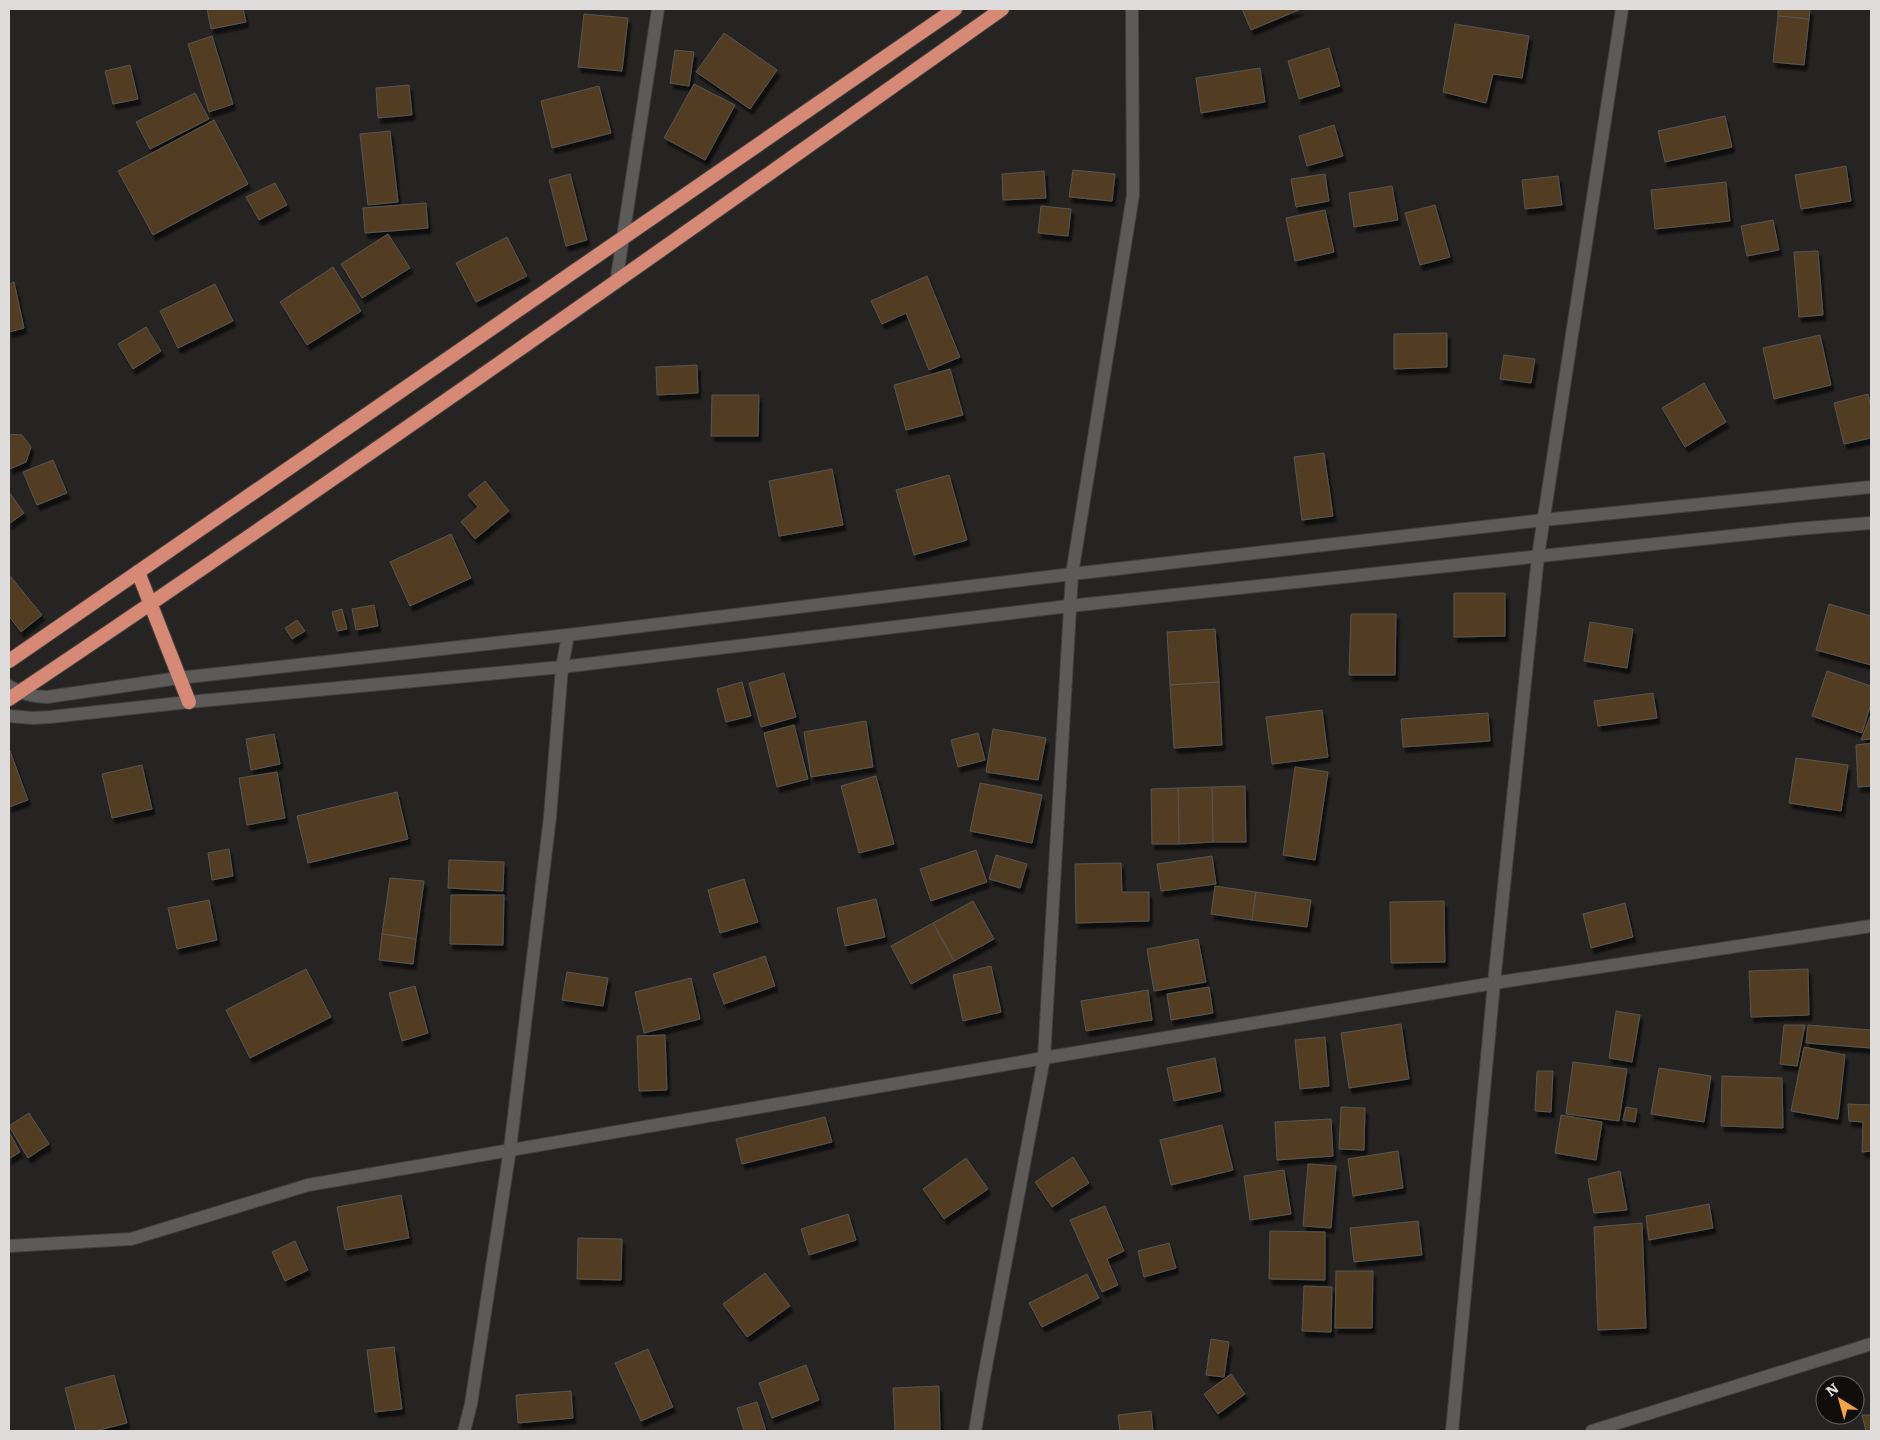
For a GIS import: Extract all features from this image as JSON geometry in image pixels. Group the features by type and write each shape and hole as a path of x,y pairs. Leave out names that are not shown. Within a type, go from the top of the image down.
{"highway":[{"path":"9,661 955,9"},
{"path":"12,693 151,604 616,282 1002,9"},
{"path":"138,572 189,702"}],"street":[{"path":"616,282 658,9"},
{"path":"975,1431 1044,1058 1072,574 1133,195 1132,9"},
{"path":"1452,1431 1494,984 1538,556 1622,9"},
{"path":"12,693 47,697 179,678 568,635 1072,574 1543,520 1871,487"},
{"path":"9,716 50,717 562,667 1069,606 1796,528 1871,522"},
{"path":"464,1431 471,1404 510,1149 550,817 562,667 568,635"},
{"path":"9,1246 131,1239 308,1185 1044,1058 1494,984 1871,926"},
{"path":"1592,1431 1871,1344"}],"building":[{"path":"207,9 243,9 246,22 211,29"},
{"path":"1242,9 1301,9 1251,30"},
{"path":"1778,9 1810,9 1809,19 1778,16"},
{"path":"584,14 628,18 622,71 578,67"},
{"path":"1778,16 1809,19 1804,65 1773,62"},
{"path":"1455,24 1529,36 1522,78 1493,74 1486,103 1443,92"},
{"path":"724,33 777,70 750,109 696,72"},
{"path":"212,36 233,104 209,112 188,44"},
{"path":"1329,48 1340,86 1299,99 1288,61"},
{"path":"675,50 694,52 689,86 670,83"},
{"path":"130,65 138,99 113,104 105,71"},
{"path":"1260,68 1265,102 1201,113 1196,78"},
{"path":"694,84 735,105 705,160 664,138"},
{"path":"409,85 412,115 378,118 376,88"},
{"path":"599,86 611,133 552,148 541,101"},
{"path":"195,93 209,119 150,149 136,122"},
{"path":"1725,116 1732,147 1665,162 1658,131"},
{"path":"214,120 248,184 153,235 118,171"},
{"path":"1334,125 1343,156 1307,166 1299,136"},
{"path":"390,131 398,202 368,205 360,134"},
{"path":"1846,166 1851,201 1801,209 1795,175"},
{"path":"1073,170 1115,174 1112,201 1069,197"},
{"path":"1044,171 1046,198 1003,200 1002,174"},
{"path":"570,174 587,240 566,246 549,180"},
{"path":"1325,174 1329,201 1296,207 1291,179"},
{"path":"1558,176 1562,205 1525,209 1522,180"},
{"path":"1726,182 1730,221 1655,229 1651,190"},
{"path":"275,183 287,205 259,220 246,197"},
{"path":"1392,186 1398,220 1354,227 1349,193"},
{"path":"426,203 428,228 365,233 363,208"},
{"path":"1435,205 1450,257 1420,265 1405,213"},
{"path":"1041,206 1071,209 1068,236 1038,233"},
{"path":"1325,210 1334,252 1295,261 1286,218"},
{"path":"1773,220 1779,250 1747,256 1741,226"},
{"path":"388,234 410,268 362,298 341,264"},
{"path":"507,237 527,276 476,302 456,263"},
{"path":"1818,251 1823,315 1799,317 1794,252"},
{"path":"333,267 361,311 307,345 280,302"},
{"path":"927,276 960,357 929,370 906,313 882,324 871,301"},
{"path":"14,282 24,328 9,332 9,284"},
{"path":"215,284 233,321 178,348 160,311"},
{"path":"146,327 161,351 133,369 118,344"},
{"path":"1447,333 1447,367 1394,369 1394,334"},
{"path":"1820,335 1831,385 1774,399 1763,348"},
{"path":"1504,355 1535,359 1531,383 1500,379"},
{"path":"697,365 698,393 657,395 656,367"},
{"path":"950,369 963,415 906,430 894,385"},
{"path":"1704,383 1726,422 1685,447 1662,408"},
{"path":"1868,394 1871,409 1871,438 1844,444 1834,403"},
{"path":"712,395 759,395 758,436 711,436"},
{"path":"9,434 22,435 31,447 26,462 10,469"},
{"path":"1324,453 1333,516 1302,520 1294,457"},
{"path":"53,460 67,493 37,505 23,472"},
{"path":"832,469 843,525 779,536 769,481"},
{"path":"949,475 967,540 914,555 896,490"},
{"path":"485,481 509,511 475,539 461,522 478,507 468,495"},
{"path":"9,492 24,513 9,524"},
{"path":"451,534 471,578 410,606 390,562"},
{"path":"10,576 42,615 21,632 9,616"},
{"path":"1454,593 1505,593 1505,636 1454,637"},
{"path":"1829,604 1871,616 1871,665 1816,650"},
{"path":"374,605 378,626 356,630 352,609"},
{"path":"342,609 347,629 337,631 332,612"},
{"path":"1351,614 1396,614 1395,675 1349,675"},
{"path":"297,620 305,631 292,639 285,628"},
{"path":"1590,622 1633,629 1627,668 1584,661"},
{"path":"1215,629 1219,682 1170,685 1167,632"},
{"path":"1827,671 1871,686 1871,704 1862,733 1812,716"},
{"path":"784,673 796,717 761,727 749,683"},
{"path":"742,682 751,716 726,722 717,689"},
{"path":"1219,682 1222,745 1174,748 1170,685"},
{"path":"1653,693 1657,718 1598,726 1594,701"},
{"path":"1322,710 1328,757 1272,764 1266,717"},
{"path":"1488,713 1490,741 1403,747 1401,719"},
{"path":"1871,714 1871,739 1861,740"},
{"path":"866,721 873,767 811,777 804,732"},
{"path":"794,725 808,779 777,787 764,733"},
{"path":"993,729 1046,738 1038,780 986,772"},
{"path":"978,733 985,760 958,767 951,740"},
{"path":"274,734 280,764 251,770 246,739"},
{"path":"1871,743 1871,786 1858,787 1856,745"},
{"path":"9,752 28,800 9,807"},
{"path":"1796,758 1848,765 1841,811 1789,803"},
{"path":"142,765 152,809 112,818 102,774"},
{"path":"1295,767 1328,772 1315,860 1283,855"},
{"path":"277,772 285,818 247,825 239,778"},
{"path":"876,776 894,844 859,853 841,786"},
{"path":"980,783 1042,795 1032,843 970,831"},
{"path":"1245,786 1246,842 1213,842 1212,787"},
{"path":"1212,787 1213,842 1179,844 1178,788"},
{"path":"1178,788 1179,844 1152,844 1151,789"},
{"path":"397,792 408,839 308,863 297,816"},
{"path":"229,849 233,876 212,880 208,853"},
{"path":"976,850 987,882 931,901 920,869"},
{"path":"996,855 1027,864 1020,888 989,879"},
{"path":"1212,856 1216,884 1161,891 1157,864"},
{"path":"449,860 504,862 503,891 448,888"},
{"path":"1121,863 1122,892 1149,892 1149,921 1076,923 1075,864"},
{"path":"390,878 424,881 416,939 382,934"},
{"path":"744,879 758,922 720,933 708,890"},
{"path":"1215,886 1256,892 1252,920 1211,914"},
{"path":"1256,892 1311,900 1307,927 1252,920"},
{"path":"451,895 504,895 503,945 450,944"},
{"path":"876,899 885,937 845,946 837,908"},
{"path":"209,900 217,940 177,949 168,908"},
{"path":"973,901 994,939 954,961 933,923"},
{"path":"1444,901 1445,962 1391,963 1390,902"},
{"path":"1625,903 1633,937 1591,948 1583,914"},
{"path":"933,923 954,961 911,984 891,946"},
{"path":"382,934 416,939 413,964 379,960"},
{"path":"1198,939 1206,982 1154,991 1147,949"},
{"path":"765,956 775,986 724,1004 713,974"},
{"path":"991,966 1001,1012 963,1021 953,975"},
{"path":"306,969 331,1017 250,1058 226,1010"},
{"path":"1808,969 1809,1015 1751,1017 1749,971"},
{"path":"567,972 608,978 603,1006 562,1000"},
{"path":"691,978 700,1019 644,1033 635,992"},
{"path":"415,986 428,1033 402,1041 389,993"},
{"path":"1209,987 1213,1013 1171,1020 1167,994"},
{"path":"1148,990 1152,1020 1086,1031 1081,1001"},
{"path":"1616,1011 1640,1015 1632,1062 1609,1058"},
{"path":"1401,1024 1409,1079 1349,1088 1341,1033"},
{"path":"1784,1025 1805,1025 1797,1066 1780,1064"},
{"path":"1808,1025 1871,1030 1871,1048 1806,1043"},
{"path":"665,1035 667,1090 639,1091 637,1036"},
{"path":"1325,1037 1329,1086 1300,1089 1295,1040"},
{"path":"1804,1047 1845,1055 1838,1119 1791,1111"},
{"path":"1215,1058 1221,1091 1174,1101 1167,1068"},
{"path":"1573,1062 1627,1069 1619,1121 1566,1114"},
{"path":"1659,1068 1711,1076 1704,1122 1651,1114"},
{"path":"1537,1071 1553,1071 1551,1112 1535,1111"},
{"path":"1722,1076 1782,1078 1783,1128 1721,1126"},
{"path":"1848,1104 1871,1105 1871,1151 1862,1152 1863,1122 1849,1121"},
{"path":"1341,1107 1365,1108 1364,1150 1339,1149"},
{"path":"1626,1107 1637,1109 1635,1122 1623,1120"},
{"path":"29,1113 49,1144 28,1158 9,1126"},
{"path":"1561,1115 1602,1122 1596,1160 1555,1153"},
{"path":"825,1117 832,1142 742,1164 736,1139"},
{"path":"1331,1119 1333,1156 1277,1160 1275,1122"},
{"path":"1222,1125 1233,1170 1171,1185 1160,1140"},
{"path":"9,1132 20,1152 9,1159"},
{"path":"1398,1151 1403,1188 1353,1196 1348,1159"},
{"path":"1073,1157 1089,1183 1052,1207 1035,1182"},
{"path":"966,1158 988,1189 944,1219 923,1189"},
{"path":"1308,1164 1336,1166 1331,1228 1303,1226"},
{"path":"1284,1170 1291,1214 1250,1220 1244,1176"},
{"path":"1620,1171 1627,1210 1594,1213 1588,1179"},
{"path":"401,1195 409,1238 345,1250 337,1207"},
{"path":"1709,1204 1713,1228 1649,1240 1646,1216"},
{"path":"1105,1206 1124,1251 1107,1259 1118,1285 1102,1292 1070,1220"},
{"path":"848,1214 856,1240 809,1255 801,1229"},
{"path":"1418,1221 1422,1255 1354,1262 1350,1228"},
{"path":"1642,1223 1646,1328 1598,1330 1594,1227"},
{"path":"1270,1231 1325,1232 1325,1280 1269,1279"},
{"path":"578,1238 622,1239 621,1280 577,1279"},
{"path":"295,1241 308,1270 285,1281 272,1252"},
{"path":"1169,1243 1176,1268 1144,1277 1138,1251"},
{"path":"1336,1271 1373,1271 1372,1328 1335,1328"},
{"path":"765,1273 790,1306 747,1337 723,1304"},
{"path":"1087,1274 1099,1298 1042,1327 1029,1303"},
{"path":"1304,1286 1332,1287 1331,1332 1302,1331"},
{"path":"1211,1339 1229,1342 1224,1377 1206,1375"},
{"path":"394,1347 402,1409 375,1412 367,1350"},
{"path":"648,1349 673,1407 641,1421 615,1363"},
{"path":"806,1365 819,1400 772,1418 759,1383"},
{"path":"1231,1374 1245,1394 1218,1414 1204,1394"},
{"path":"114,1375 127,1423 95,1431 76,1431 65,1388"},
{"path":"939,1386 940,1431 895,1431 893,1388"},
{"path":"571,1391 573,1418 518,1423 516,1395"},
{"path":"757,1402 766,1431 744,1431 737,1408"},
{"path":"1151,1411 1153,1431 1120,1431 1118,1415"},
{"path":"1865,1415 1871,1415 1871,1431 1866,1431"}]}
